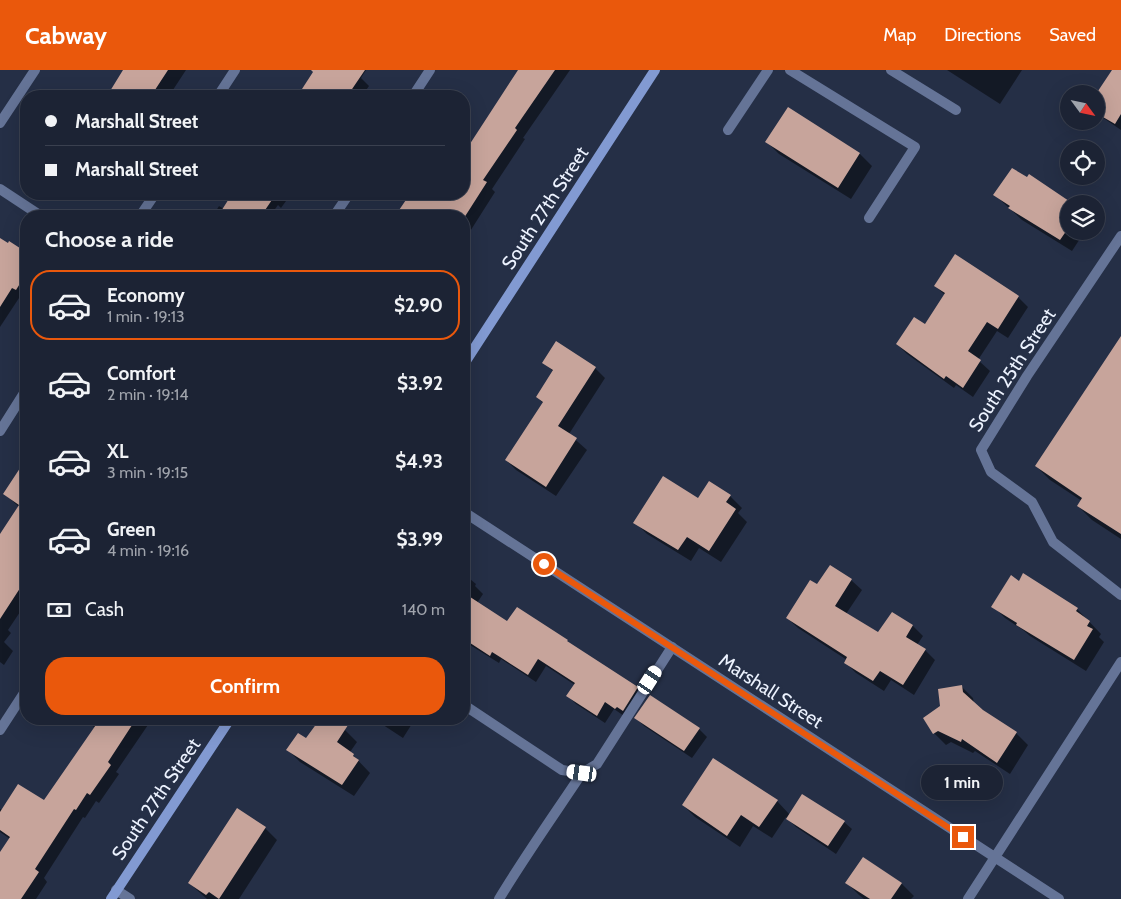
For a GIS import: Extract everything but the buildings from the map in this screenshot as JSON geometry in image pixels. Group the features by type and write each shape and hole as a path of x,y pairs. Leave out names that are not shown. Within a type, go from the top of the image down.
{"main road":[{"name":"South 27th Street","path":"470,355 655,70"},
{"name":"South 27th Street","path":"113,895 226,725"}],"street":[{"path":"22,90 35,70"},
{"path":"222,90 235,70"},
{"path":"417,90 430,70"},
{"path":"728,130 768,70"},
{"path":"790,70 915,147 868,218"},
{"path":"891,70 956,110"},
{"path":"0,123 20,93"},
{"path":"0,189 32,210"},
{"name":"South 25th Street","path":"1121,236 1027,376 981,450 990,472 1032,502 1053,542 1121,595"},
{"path":"0,430 20,399"},
{"name":"Marshall Street","path":"470,516 1059,899"},
{"path":"499,899 518,867 582,773 597,764 672,647"},
{"path":"968,899 1121,662"},
{"path":"0,730 20,699"},
{"path":"470,709 562,770 582,773"},
{"path":"113,895 130,899"}],"route":[{"path":"544,564 963,837"}]}
